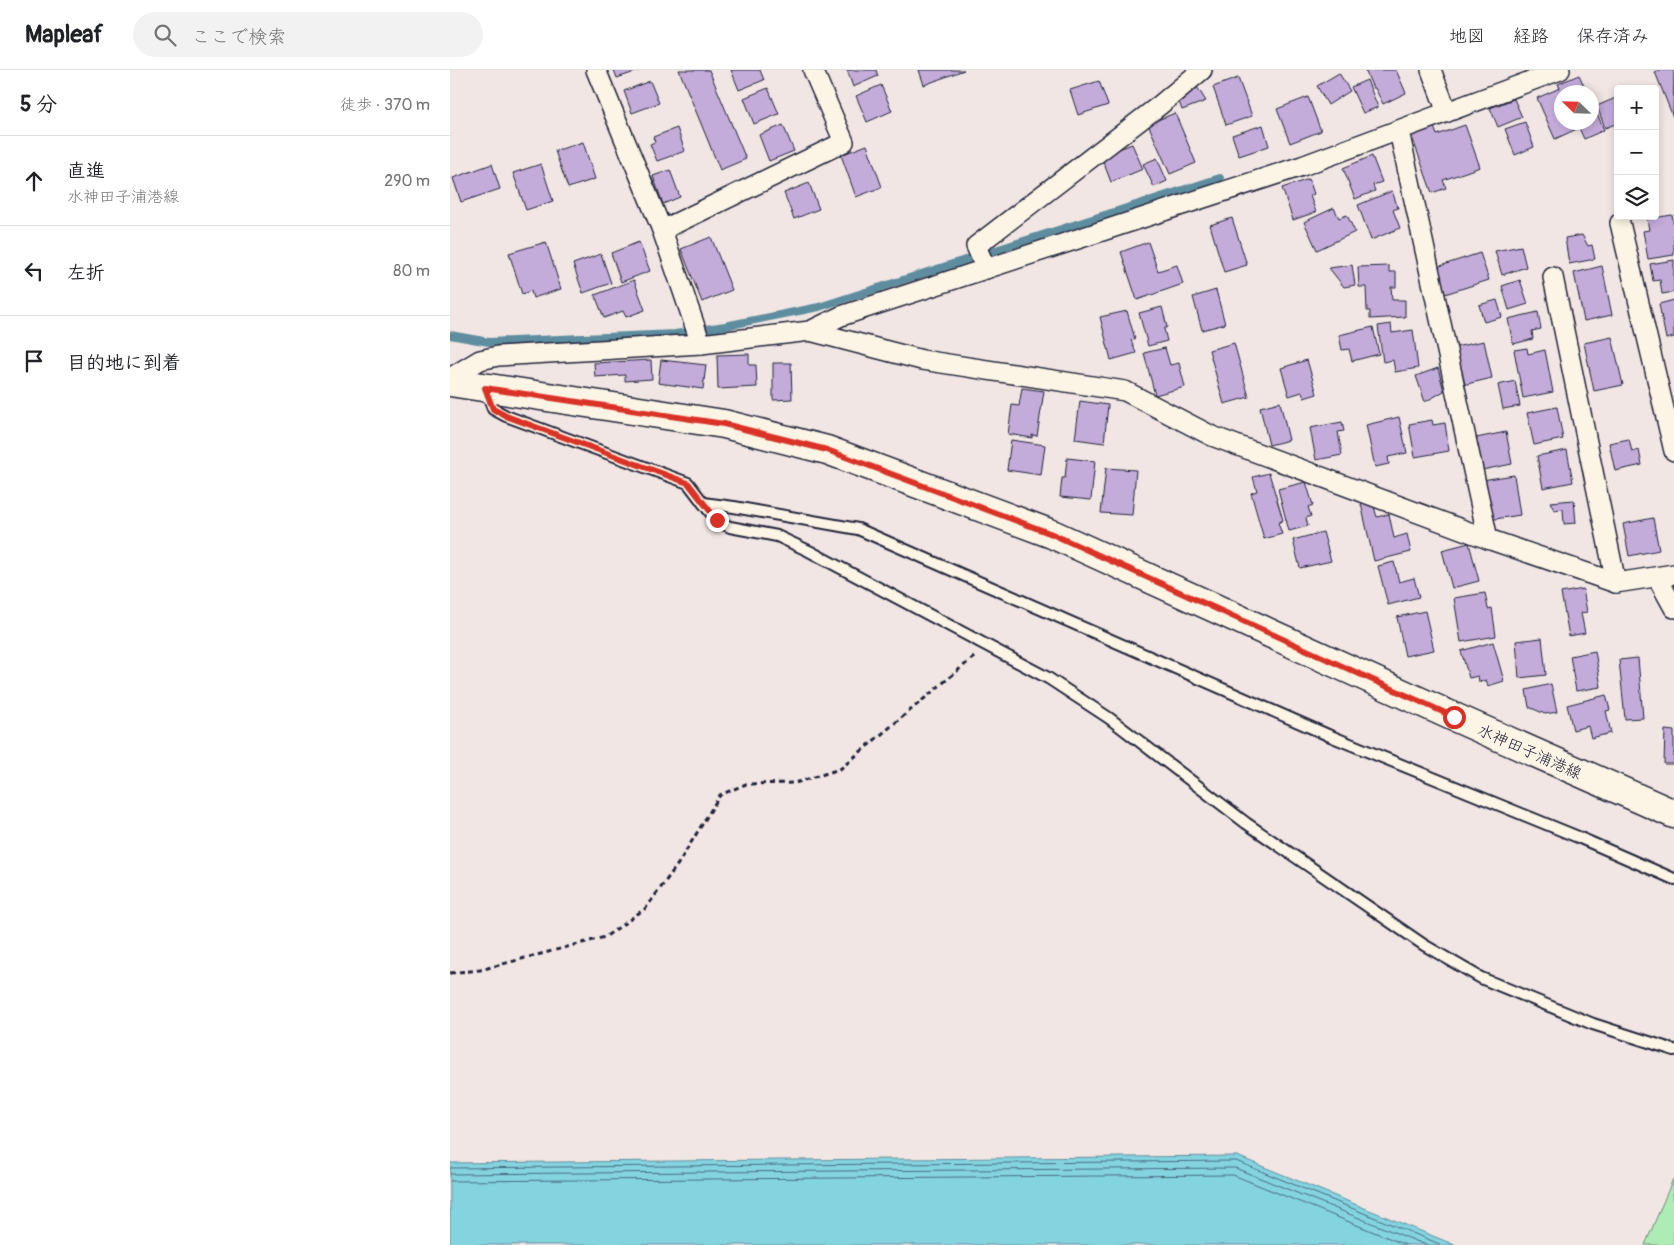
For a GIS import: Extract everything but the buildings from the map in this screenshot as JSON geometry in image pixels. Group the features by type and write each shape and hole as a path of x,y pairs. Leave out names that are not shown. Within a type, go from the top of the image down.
{"main road":[{"name":"水神田子浦港線","path":"450,382 724,424 827,450 1052,534 1454,717 1674,814"}],"street":[{"path":"596,70 662,230 701,344"},
{"path":"662,230 844,142 814,70"},
{"path":"986,269 976,246 1160,105 1202,70"},
{"path":"1431,70 1447,112"},
{"path":"450,378 480,360 498,356 701,344 810,331 841,316 1302,166 1560,70"},
{"path":"1399,131 1488,539"},
{"path":"1620,223 1674,451"},
{"path":"1553,277 1616,583"},
{"path":"810,331 922,360 1125,391 1212,436 1488,539 1616,583 1665,576 1674,608"}],"lane":[{"path":"485,388 493,409 506,416 688,483 717,520 730,527 777,536 809,551 1048,678 1109,718 1246,823 1424,945 1481,978 1593,1024 1674,1050"},
{"path":"703,503 734,506 858,529 1328,735 1578,837 1674,879"}],"path":[{"path":"450,973 480,970 605,937 646,908 678,864 720,795 746,784 795,783 840,769 987,646"}],"green space":[{"path":"1673,1179 1674,1245 1645,1245"}],"water":[{"path":"1237,1156 1455,1245 450,1245 450,1163"}],"waterway":[{"path":"450,335 489,342 675,334 819,307 1220,178"}],"route":[{"path":"717,520 688,483 506,416 493,409 485,388 724,424 827,450 916,485 1052,534 1454,717"}]}
